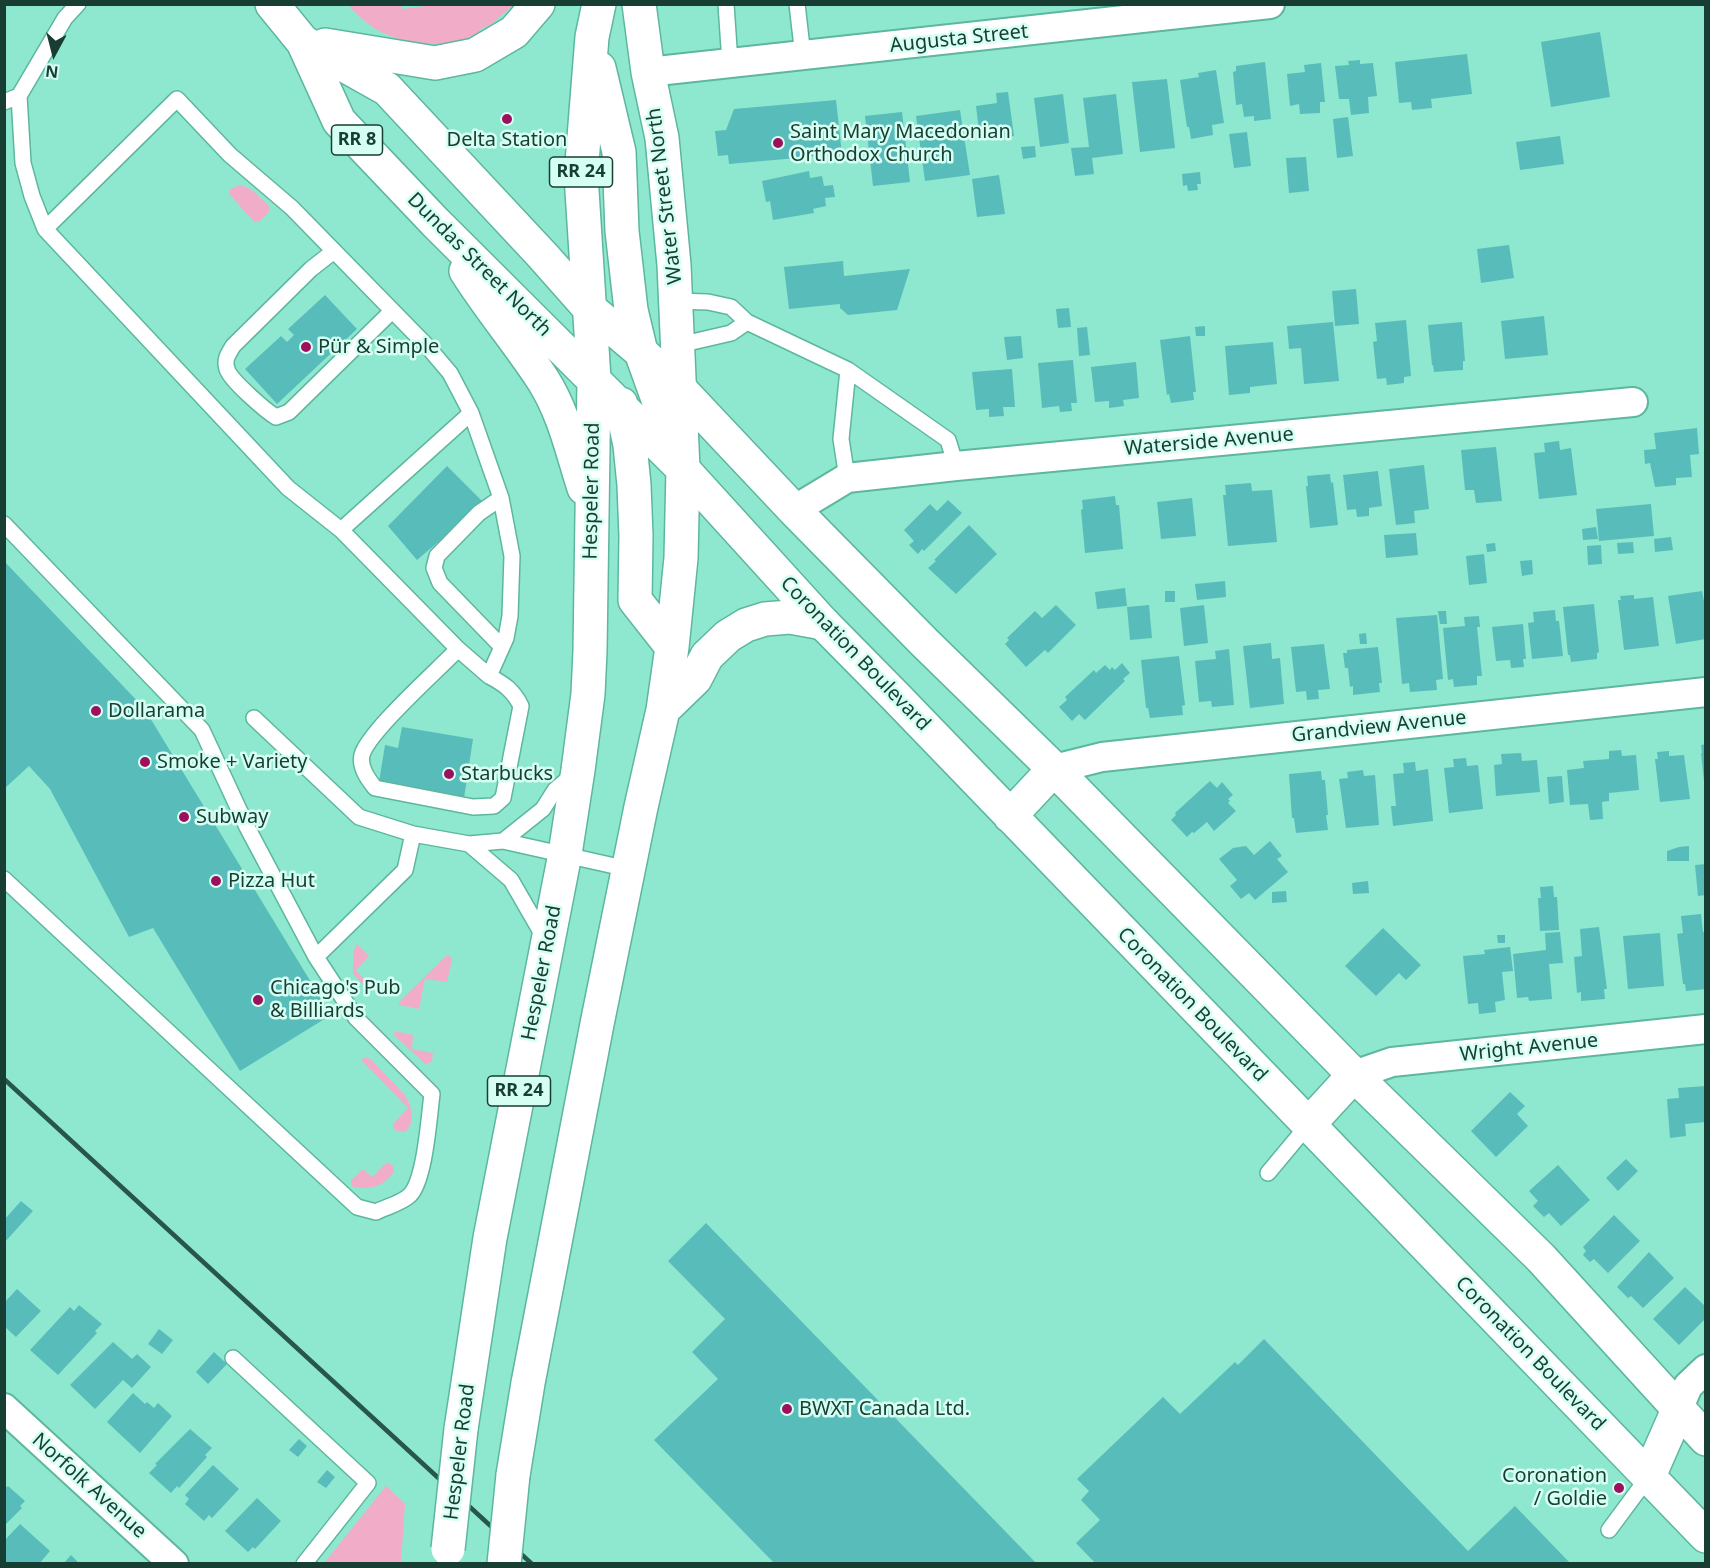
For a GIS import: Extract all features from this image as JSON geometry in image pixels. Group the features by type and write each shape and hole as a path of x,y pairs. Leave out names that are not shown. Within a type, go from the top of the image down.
{"main road":[{"path":"303,42 435,63 475,55 514,32 538,4"},
{"name":"RR 24","path":"594,379 581,175 592,37 599,4"},
{"name":"Water Street North","path":"639,4 648,72 662,138 679,345 683,469"},
{"name":"Dundas Street North","path":"282,8 303,42 339,121 435,222 683,469"},
{"path":"504,1563 513,1475 528,1383 628,869 663,710 682,544 683,469 658,404 641,352 631,310 622,231 619,152 592,37"},
{"name":"Dundas Street North","path":"303,42 387,88 589,308 680,389"},
{"path":"435,222 487,304 543,381 562,417 592,515"},
{"path":"589,308 608,358 622,406 630,445 636,536 635,600 672,647"},
{"name":"Hespeler Road","path":"447,1556 461,1429 490,1238 565,854 588,694 594,379"},
{"name":"RR 8","path":"680,389 794,510 924,642 1054,769 1354,1075 1540,1258 1706,1439"},
{"name":"Coronation Boulevard","path":"683,469 823,623 1706,1536"},
{"path":"663,710 695,679 707,656 728,636 746,625 765,619 790,617 823,623"},
{"path":"1010,816 1054,769"},
{"path":"1308,1125 1354,1075"},
{"path":"1649,1476 1678,1410"}],"street":[{"name":"Augusta Street","path":"648,72 1270,4"},
{"name":"Waterside Avenue","path":"794,510 847,478 1633,402"},
{"name":"Grandview Avenue","path":"1054,769 1102,757 1706,692"},
{"name":"Wright Avenue","path":"1354,1075 1392,1062 1706,1029"},
{"path":"1678,1410 1688,1386 1706,1369"},
{"name":"Norfolk Avenue","path":"4,1408 174,1563"}],"lane":[{"path":"78,4 65,18 12,99 23,163 32,196 45,229 288,488 341,530 458,649 489,676 503,683 514,693 520,706 503,798 494,806 473,807 375,788 364,774 362,756 372,736 458,649"},
{"path":"726,4 730,63"},
{"path":"796,4 804,56"},
{"path":"45,229 177,99 230,155 292,208 450,373 471,413 501,498 512,556 510,616 502,647 489,676"},
{"path":"334,251 311,269 233,346 226,356 227,371 265,410 276,417 289,412 392,310"},
{"path":"676,301 708,302 731,307 747,322 848,370 948,440 956,466"},
{"path":"679,345 730,333 747,322"},
{"path":"847,478 841,439 848,370"},
{"path":"341,530 471,413"},
{"path":"501,498 480,513 437,556 434,568 440,583 502,647"},
{"path":"4,524 202,730 247,827 316,957 356,1018 432,1094 426,1146 417,1183 410,1196 376,1212 357,1207 4,879"},
{"path":"254,718 359,817 413,834 469,844 503,841 628,869"},
{"path":"503,841 543,809 555,790 578,770"},
{"path":"316,957 405,870 413,834"},
{"path":"469,844 511,880 548,943"},
{"path":"1268,1173 1308,1125"},
{"path":"233,1358 368,1483 304,1563"},
{"path":"1610,1530 1649,1476"}],"shaded area":[{"path":"352,4 401,5 402,9 440,4 513,5 492,24 479,30 480,33 456,42 430,44 403,40 379,31 350,8"},
{"path":"240,185 251,189 270,207 269,212 260,221 254,222 229,194 230,189"},
{"path":"357,944 369,956 356,970 371,987 370,990 353,974 353,952"},
{"path":"449,955 452,959 447,982 425,979 419,1009 399,1005 399,1002"},
{"path":"395,1031 413,1035 412,1049 433,1053 432,1062 425,1064 394,1035"},
{"path":"364,1057 371,1059 405,1095 411,1109 412,1119 405,1132 397,1131 393,1128 393,1124 408,1108 361,1060"},
{"path":"387,1162 393,1166 394,1172 385,1181 370,1188 351,1186 351,1180 362,1170 372,1177"},
{"path":"386,1486 405,1504 401,1563 324,1563"}],"building":[{"path":"1600,32 1610,97 1551,107 1541,42"},
{"path":"1467,54 1472,94 1431,99 1432,108 1412,110 1411,102 1399,103 1395,62"},
{"path":"1360,60 1360,64 1373,63 1377,96 1368,97 1369,113 1351,115 1349,99 1339,99 1335,66 1349,65 1348,61"},
{"path":"1265,62 1271,119 1254,121 1254,116 1244,117 1242,104 1236,105 1233,72 1236,71 1236,66"},
{"path":"1321,63 1325,102 1320,102 1320,113 1300,114 1299,104 1290,106 1287,74 1305,72 1304,65"},
{"path":"1216,70 1224,123 1212,125 1213,135 1191,139 1180,80 1199,77 1198,73"},
{"path":"1167,79 1175,148 1140,152 1132,82"},
{"path":"1008,92 1014,136 980,140 976,106 997,103 996,93"},
{"path":"1063,94 1069,143 1040,147 1034,98"},
{"path":"1116,94 1123,154 1092,158 1094,174 1075,176 1071,148 1089,147 1083,98"},
{"name":"Saint Mary Macedonian Orthodox Church","path":"836,100 842,154 729,164 728,155 718,156 715,131 726,130 734,109"},
{"path":"960,110 970,175 925,181 916,116"},
{"path":"902,112 910,182 873,186 865,116"},
{"path":"1348,117 1353,156 1337,158 1333,119"},
{"path":"1247,132 1251,166 1234,168 1229,134"},
{"path":"1560,136 1564,164 1520,170 1516,142"},
{"path":"1035,146 1036,157 1023,159 1021,147"},
{"path":"1306,157 1309,191 1289,193 1286,158"},
{"path":"809,171 810,178 822,176 824,186 833,185 835,197 825,198 826,206 813,209 814,213 773,220 770,201 766,202 762,181"},
{"path":"1200,172 1201,184 1197,184 1198,190 1188,191 1187,185 1183,186 1182,174"},
{"path":"999,175 1005,214 977,217 972,179"},
{"path":"1509,245 1514,278 1481,283 1477,249"},
{"path":"843,261 844,276 910,269 897,310 848,315 840,308 840,304 789,309 784,267"},
{"path":"1356,289 1359,324 1335,326 1332,291"},
{"path":"325,295 357,329 277,404 245,369 281,336 287,342 294,335 288,329"},
{"path":"1069,308 1071,327 1058,328 1056,309"},
{"path":"1544,316 1548,355 1505,359 1501,321"},
{"path":"1406,320 1411,376 1404,377 1404,383 1387,385 1386,378 1377,379 1373,342 1377,341 1375,323"},
{"path":"1333,322 1339,381 1304,384 1301,348 1289,349 1287,326"},
{"path":"1462,322 1465,361 1463,361 1463,370 1434,372 1428,325"},
{"path":"1205,326 1205,336 1196,336 1195,327"},
{"path":"1087,327 1090,355 1079,356 1077,328"},
{"path":"1021,336 1023,358 1007,360 1004,337"},
{"path":"1190,336 1196,392 1193,392 1194,400 1171,403 1169,394 1167,395 1160,340"},
{"path":"1273,342 1277,384 1250,387 1250,393 1229,395 1225,346"},
{"path":"1073,360 1077,403 1071,403 1072,411 1060,412 1059,406 1042,408 1038,363"},
{"path":"1136,362 1139,398 1123,400 1124,406 1109,408 1109,401 1095,402 1091,367"},
{"path":"1012,369 1015,407 1003,407 1004,416 989,417 989,409 976,410 972,372"},
{"path":"1697,428 1699,454 1690,455 1692,477 1676,478 1676,485 1655,487 1650,463 1645,464 1644,450 1656,449 1654,433"},
{"path":"1559,441 1560,450 1571,448 1577,495 1539,499 1534,453 1545,452 1544,443"},
{"path":"1496,447 1502,501 1476,503 1474,490 1465,490 1461,450"},
{"path":"1424,465 1429,509 1414,511 1415,523 1396,525 1389,469"},
{"path":"447,466 484,503 417,560 388,526"},
{"path":"1378,471 1382,506 1369,508 1369,516 1357,517 1356,509 1347,510 1343,475"},
{"path":"1330,474 1338,525 1310,528 1307,476"},
{"path":"1251,483 1252,491 1272,490 1277,542 1228,546 1223,495 1226,495 1225,485"},
{"path":"1115,496 1116,505 1119,505 1123,549 1085,553 1082,500"},
{"path":"1192,498 1196,536 1161,539 1157,502"},
{"path":"948,500 962,513 924,551 922,549 918,554 909,545 914,541 904,530 930,504 937,511"},
{"path":"1651,504 1654,536 1599,541 1596,509"},
{"path":"969,525 997,554 956,594 928,568"},
{"path":"1596,527 1598,539 1583,540 1582,529"},
{"path":"1416,533 1418,555 1386,558 1384,535"},
{"path":"1671,537 1673,550 1655,552 1654,539"},
{"path":"1633,542 1634,553 1618,554 1617,543"},
{"path":"1495,543 1496,551 1487,552 1486,544"},
{"path":"1601,545 1602,564 1588,565 1587,546"},
{"path":"1484,554 1487,583 1469,585 1466,556"},
{"path":"1532,560 1533,574 1522,576 1520,561"},
{"path":"4,561 144,708 331,1015 240,1071 153,928 129,937 50,789 29,766 4,789"},
{"path":"1225,581 1226,597 1197,600 1195,584"},
{"path":"1125,588 1127,606 1097,609 1095,592"},
{"path":"1165,591 1175,591 1175,602 1165,602"},
{"path":"1702,591 1706,611 1706,639 1676,644 1668,596"},
{"path":"1634,595 1634,599 1653,597 1659,646 1624,650 1618,600 1621,600 1620,596"},
{"path":"1594,604 1599,652 1597,659 1571,662 1570,655 1568,655 1563,607"},
{"path":"1056,605 1076,625 1048,653 1045,650 1026,667 1005,644 1009,640 1007,638 1035,611 1042,618"},
{"path":"1149,605 1152,638 1130,640 1127,607"},
{"path":"1204,605 1208,643 1184,646 1180,608"},
{"path":"1555,610 1556,621 1559,621 1563,656 1532,659 1528,623 1534,622 1533,612"},
{"path":"1438,611 1446,611 1447,624 1440,624"},
{"path":"1437,615 1443,679 1436,680 1437,690 1410,692 1409,683 1402,684 1396,618"},
{"path":"1479,616 1480,627 1477,627 1482,676 1477,676 1477,685 1454,687 1453,679 1448,680 1443,628 1465,626 1464,617"},
{"path":"1523,624 1526,659 1523,659 1524,667 1511,668 1510,660 1496,661 1492,627"},
{"path":"1366,633 1367,644 1360,644 1359,634"},
{"path":"1271,643 1272,659 1280,658 1284,704 1250,708 1243,646"},
{"path":"1324,644 1330,689 1318,690 1319,699 1307,700 1306,691 1296,692 1291,647"},
{"path":"1378,647 1382,683 1379,683 1380,692 1353,695 1353,686 1350,687 1348,668 1345,668 1343,653 1347,653 1347,650"},
{"path":"1229,649 1234,705 1212,707 1211,701 1199,702 1195,661 1216,659 1215,651"},
{"path":"1179,656 1185,705 1182,706 1183,715 1150,718 1148,708 1146,708 1141,660"},
{"path":"1122,663 1130,673 1123,679 1125,681 1085,720 1079,714 1072,721 1059,707 1067,700 1065,697 1094,670 1096,673 1105,665 1110,670 1112,667 1115,670"},
{"path":"402,727 473,739 464,798 424,797 425,789 379,782 385,745 398,748"},
{"path":"1706,744 1706,781 1704,781 1701,745"},
{"path":"1621,750 1622,756 1636,755 1639,790 1609,793 1609,801 1602,802 1603,819 1590,820 1588,804 1570,805 1567,770 1584,768 1583,761 1609,759 1609,751"},
{"path":"1669,751 1669,756 1684,755 1690,799 1660,802 1655,759 1658,759 1657,752"},
{"path":"1521,753 1522,761 1537,760 1540,792 1496,796 1494,765 1502,764 1501,754"},
{"path":"1466,758 1467,766 1478,765 1483,809 1449,813 1444,768 1454,767 1453,759"},
{"path":"1415,762 1416,771 1428,769 1433,821 1393,826 1391,806 1396,806 1393,774 1404,773 1403,763"},
{"path":"1363,770 1364,776 1375,775 1379,825 1346,828 1339,779 1348,778 1347,772"},
{"path":"1321,771 1322,780 1325,780 1328,830 1296,833 1294,818 1292,818 1289,774"},
{"path":"1562,776 1564,802 1549,804 1547,777"},
{"path":"1210,781 1217,788 1222,782 1233,795 1228,799 1230,801 1228,803 1236,811 1214,831 1207,822 1187,837 1171,820 1176,815 1175,813"},
{"path":"1270,841 1282,856 1277,859 1288,872 1255,900 1249,893 1241,899 1230,886 1237,880 1219,859 1233,848 1246,846 1254,855"},
{"path":"1689,846 1689,861 1667,861 1667,851"},
{"path":"1706,864 1706,895 1698,896 1695,865"},
{"path":"1368,881 1369,893 1353,894 1352,883"},
{"path":"1553,886 1554,897 1557,897 1559,930 1540,931 1538,898 1541,898 1540,887"},
{"path":"1286,891 1287,902 1272,903 1272,892"},
{"path":"1701,914 1703,932 1706,932 1706,989 1686,991 1685,984 1683,984 1677,934 1683,933 1681,916"},
{"path":"1599,927 1607,989 1604,989 1605,999 1581,1001 1581,992 1577,993 1574,957 1582,956 1580,929"},
{"path":"1383,928 1421,965 1406,980 1399,973 1376,996 1345,966"},
{"path":"1560,932 1563,963 1549,964 1552,999 1529,1001 1528,997 1517,998 1513,954 1546,950 1545,933"},
{"path":"1660,933 1664,986 1628,989 1623,936"},
{"path":"1497,935 1505,935 1505,943 1498,943"},
{"path":"1510,947 1513,971 1502,972 1505,1000 1495,1002 1496,1012 1479,1014 1478,1003 1468,1004 1463,956 1485,954 1484,950"},
{"path":"1706,1086 1706,1122 1685,1124 1686,1136 1670,1138 1667,1099 1679,1098 1678,1088"},
{"path":"1510,1092 1525,1106 1517,1114 1528,1126 1496,1157 1471,1131"},
{"path":"1626,1159 1638,1171 1618,1191 1606,1178"},
{"path":"1558,1165 1590,1200 1561,1226 1549,1213 1544,1217 1533,1206 1538,1201 1529,1191"},
{"path":"21,1201 33,1211 4,1243 4,1220"},
{"path":"1614,1215 1640,1241 1608,1273 1594,1259 1590,1262 1583,1255 1586,1251 1583,1247"},
{"name":"BWXT Canada Ltd.","path":"706,1223 1037,1564 775,1564 654,1440 718,1379 692,1352 725,1319 668,1261"},
{"path":"1649,1252 1674,1278 1643,1308 1617,1287"},
{"path":"1685,1287 1706,1307 1706,1318 1679,1345 1653,1319"},
{"path":"17,1289 41,1311 16,1337 4,1326 4,1303"},
{"path":"79,1305 102,1324 95,1331 97,1333 58,1375 30,1350 70,1307 74,1311"},
{"path":"159,1329 173,1340 162,1354 148,1344"},
{"path":"1264,1339 1468,1551 1515,1506 1571,1564 1096,1564 1076,1543 1100,1520 1081,1500 1089,1491 1077,1479 1163,1397 1180,1414 1235,1362 1238,1365"},
{"path":"113,1342 132,1359 137,1354 151,1367 132,1388 123,1380 95,1409 70,1385"},
{"path":"214,1352 227,1364 208,1384 196,1372"},
{"path":"133,1393 145,1404 147,1402 154,1408 158,1403 172,1416 140,1453 107,1422"},
{"path":"190,1429 212,1448 205,1455 207,1457 179,1488 177,1486 171,1493 149,1473"},
{"path":"299,1439 307,1446 298,1457 289,1450"},
{"path":"213,1465 239,1489 212,1518 209,1515 204,1521 185,1504 189,1499 185,1495"},
{"path":"327,1470 335,1477 326,1488 317,1482"},
{"path":"8,1486 25,1501 20,1506 22,1508 4,1526 4,1489"},
{"path":"257,1498 281,1521 255,1549 253,1547 248,1552 225,1531"},
{"path":"20,1524 50,1551 39,1564 4,1564 4,1541"},
{"path":"71,1555 80,1564 63,1564"}],"railway":[{"path":"4,1079 532,1564"}],"place":[{"name":"Delta Station","path":"507,119"},
{"name":"Saint Mary Macedonian Orthodox Church","path":"778,143"},
{"name":"Pür & Simple","path":"306,347"},
{"name":"Dollarama","path":"96,711"},
{"name":"Smoke + Variety","path":"145,762"},
{"name":"Starbucks","path":"449,774"},
{"name":"Subway","path":"184,817"},
{"name":"Pizza Hut","path":"216,881"},
{"name":"Chicago's Pub & Billiards","path":"258,1000"},
{"name":"BWXT Canada Ltd.","path":"787,1409"},
{"name":"Coronation / Goldie","path":"1619,1488"}]}
